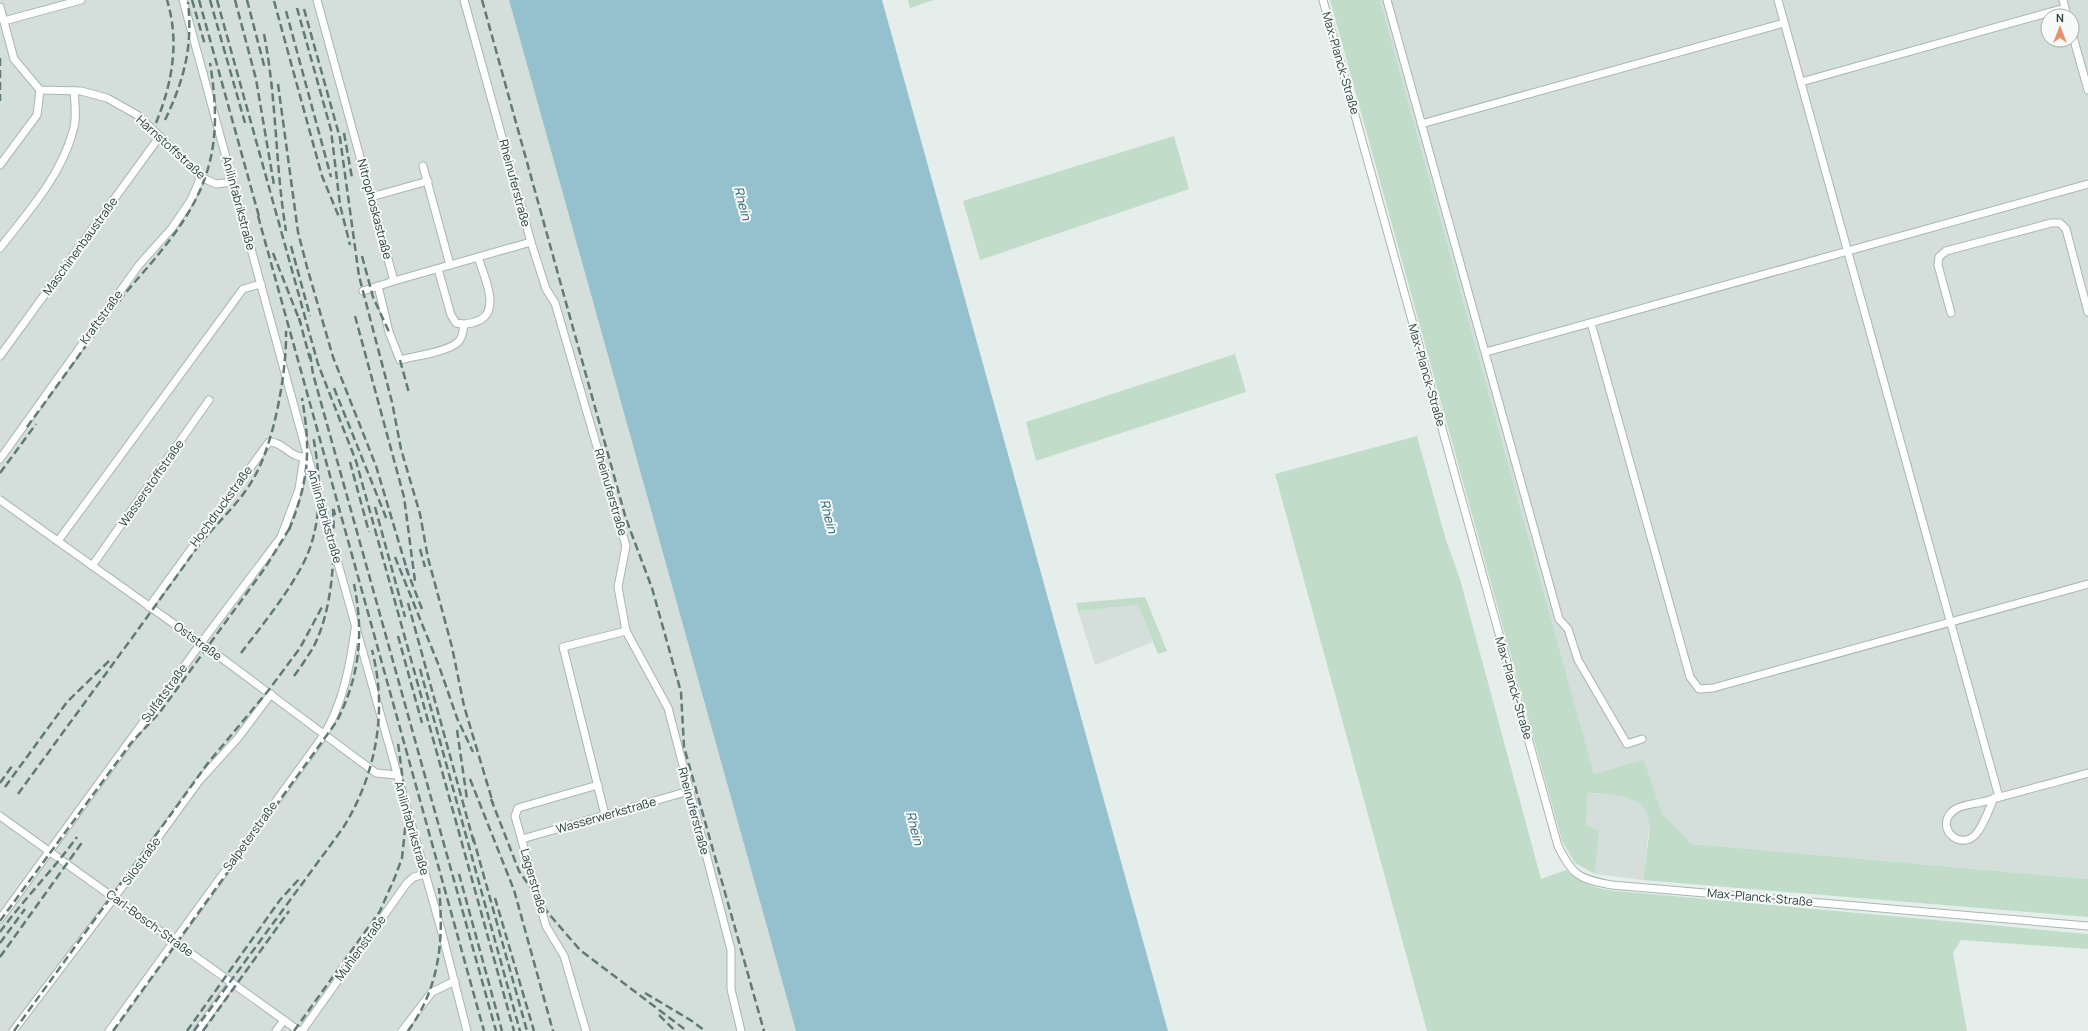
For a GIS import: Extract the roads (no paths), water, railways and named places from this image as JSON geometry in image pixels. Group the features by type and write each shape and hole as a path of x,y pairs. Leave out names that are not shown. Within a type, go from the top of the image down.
{"street":[{"path":"4,21 80,0"},
{"name":"Anilinfabrikstraße","path":"183,0 261,284 306,457 356,626 468,1031"},
{"name":"Nitrophoskastraße","path":"317,0 394,281"},
{"name":"Rheinuferstraße","path":"464,0 531,242 546,289 555,303 626,546 618,587 626,631 668,708 731,950 731,989 741,1031"},
{"name":"Max-Planck-Straße","path":"1323,0 1558,846 1569,867 1584,878 1612,885 2088,926"},
{"path":"1387,0 1559,619 1568,629 1578,660 1627,744 1642,739"},
{"path":"1778,0 1951,622 1997,798 1976,833 1969,839 1957,840 1949,835 1945,826 1947,817 1954,809 1997,798 2088,773"},
{"path":"2063,0 2065,8"},
{"path":"0,7 14,59 40,90 37,115 0,165"},
{"path":"1800,82 2040,15"},
{"path":"1421,124 1784,23"},
{"path":"2076,48 2088,90"},
{"name":"Harnstoffstraße","path":"40,90 74,92 107,98 139,116 202,177 216,184 233,182"},
{"path":"0,248 61,166 74,130 74,92"},
{"name":"Maschinenbaustraße","path":"0,356 160,136"},
{"path":"423,166 450,265"},
{"name":"Kraftstraße","path":"0,459 139,265 172,228 191,200 202,177"},
{"path":"372,197 428,181"},
{"path":"1486,352 2088,184"},
{"path":"1951,313 1938,265 1939,257 1946,251 2051,223 2060,223 2066,229 2088,312"},
{"path":"363,291 531,242"},
{"path":"438,269 451,315 456,323 464,325 475,323 484,318 489,310 489,294 478,257"},
{"path":"58,541 239,294 243,289 261,284"},
{"path":"378,286 389,332 400,360 447,348 458,342 462,335 464,325"},
{"path":"1591,323 1690,678 1699,689 1713,688 2088,584"},
{"name":"Wasserstoffstraße","path":"92,566 209,400"},
{"name":"Hochdruckstraße","path":"149,606 269,442 277,443 294,456 306,457"},
{"name":"Sulfatstraße","path":"0,919 201,643 281,536 299,489 306,457"},
{"name":"Oststraße","path":"0,500 201,643 376,773 397,775"},
{"name":"Salpeterstraße","path":"109,1031 324,735 341,702 350,666 356,626"},
{"path":"605,815 563,647 626,631"},
{"name":"Silostraße","path":"13,1031 114,898 199,781 238,738 271,694"},
{"name":"Lagerstraße","path":"586,1031 564,956 546,926 515,816 518,808 598,785"},
{"name":"Wasserwerkstraße","path":"522,839 689,791"},
{"name":"Carl-Bosch-Straße","path":"0,816 300,1031"},
{"name":"Mühlenstraße","path":"300,1031 407,883 414,876 425,874"},
{"path":"402,1031 432,992 455,982"},
{"path":"197,1031 232,983"},
{"path":"276,1031 284,1020"}],"water":[{"name":"Rhein","path":"509,0 882,0 1168,1031 796,1031"}],"railway":[{"path":"156,123 162,108 170,78 172,63 173,31 167,0"},
{"path":"192,0 205,45"},
{"path":"199,0 260,220"},
{"path":"210,0 245,123"},
{"path":"217,0 318,364 356,461 514,1031"},
{"path":"235,0 256,79 274,185"},
{"path":"247,0 265,69"},
{"path":"482,0 626,519 652,588 681,692 684,747 764,1031"},
{"path":"274,1 322,176 339,217"},
{"path":"165,120 172,105 186,63 189,34 188,2"},
{"path":"297,8 331,130 340,205 350,245"},
{"path":"304,9 340,138 359,276 392,402 401,449 420,514 428,558 452,647 464,706 493,803"},
{"path":"286,11 331,177"},
{"path":"264,34 274,108 282,206 286,231"},
{"path":"0,58 0,101"},
{"path":"27,427 120,300 178,228 192,206 210,163 214,140 214,91 210,63"},
{"path":"278,84 298,232 307,267 333,357 376,466 408,573"},
{"path":"344,133 352,178"},
{"path":"258,216 484,1031"},
{"path":"291,246 310,316"},
{"path":"273,253 301,324"},
{"path":"362,256 373,297 389,332"},
{"path":"355,316 404,497 415,581"},
{"path":"299,318 310,359"},
{"path":"18,794 194,552 251,483 269,441 279,403 286,347 286,331"},
{"path":"310,354 313,374 496,1031"},
{"path":"400,360 409,393"},
{"path":"334,388 387,520"},
{"path":"289,530 301,496 306,465 307,434 302,398"},
{"path":"0,473 36,424"},
{"path":"241,653 290,586 304,562 315,532 319,500 319,483 313,436"},
{"path":"350,462 369,532"},
{"path":"294,676 313,648 325,615 332,579 334,542 333,507 335,515"},
{"path":"375,507 405,617"},
{"path":"0,921 131,743 160,712 265,568 291,526"},
{"path":"420,549 425,567"},
{"path":"395,557 439,666 457,718 473,752"},
{"path":"406,568 422,609"},
{"path":"113,1031 337,721 351,687 358,654 359,620 354,584"},
{"path":"408,603 474,843"},
{"path":"14,1031 208,763 268,691 300,648 322,607"},
{"path":"398,636 422,723"},
{"path":"194,1031 343,828 354,808 364,786 371,764 379,719 377,673 372,650"},
{"path":"5,787 67,702 112,658"},
{"path":"420,669 520,1031"},
{"path":"457,730 467,799"},
{"path":"294,1031 380,911 402,858 407,811 398,743"},
{"path":"0,783 12,766"},
{"path":"470,779 514,890 553,1031"},
{"path":"491,799 519,871 549,914 580,950 687,1031"},
{"path":"0,932 77,837"},
{"path":"473,837 527,1031"},
{"path":"0,957 83,841"},
{"path":"459,874 502,1031"},
{"path":"187,1031 280,900 300,878"},
{"path":"408,1031 419,1014 427,997 437,962 441,926 439,888"},
{"path":"495,898 534,1031"},
{"path":"0,943 25,909"},
{"path":"203,1031 289,911"},
{"path":"645,993 692,1021 705,1031"},
{"path":"659,1015 675,1031"}]}
